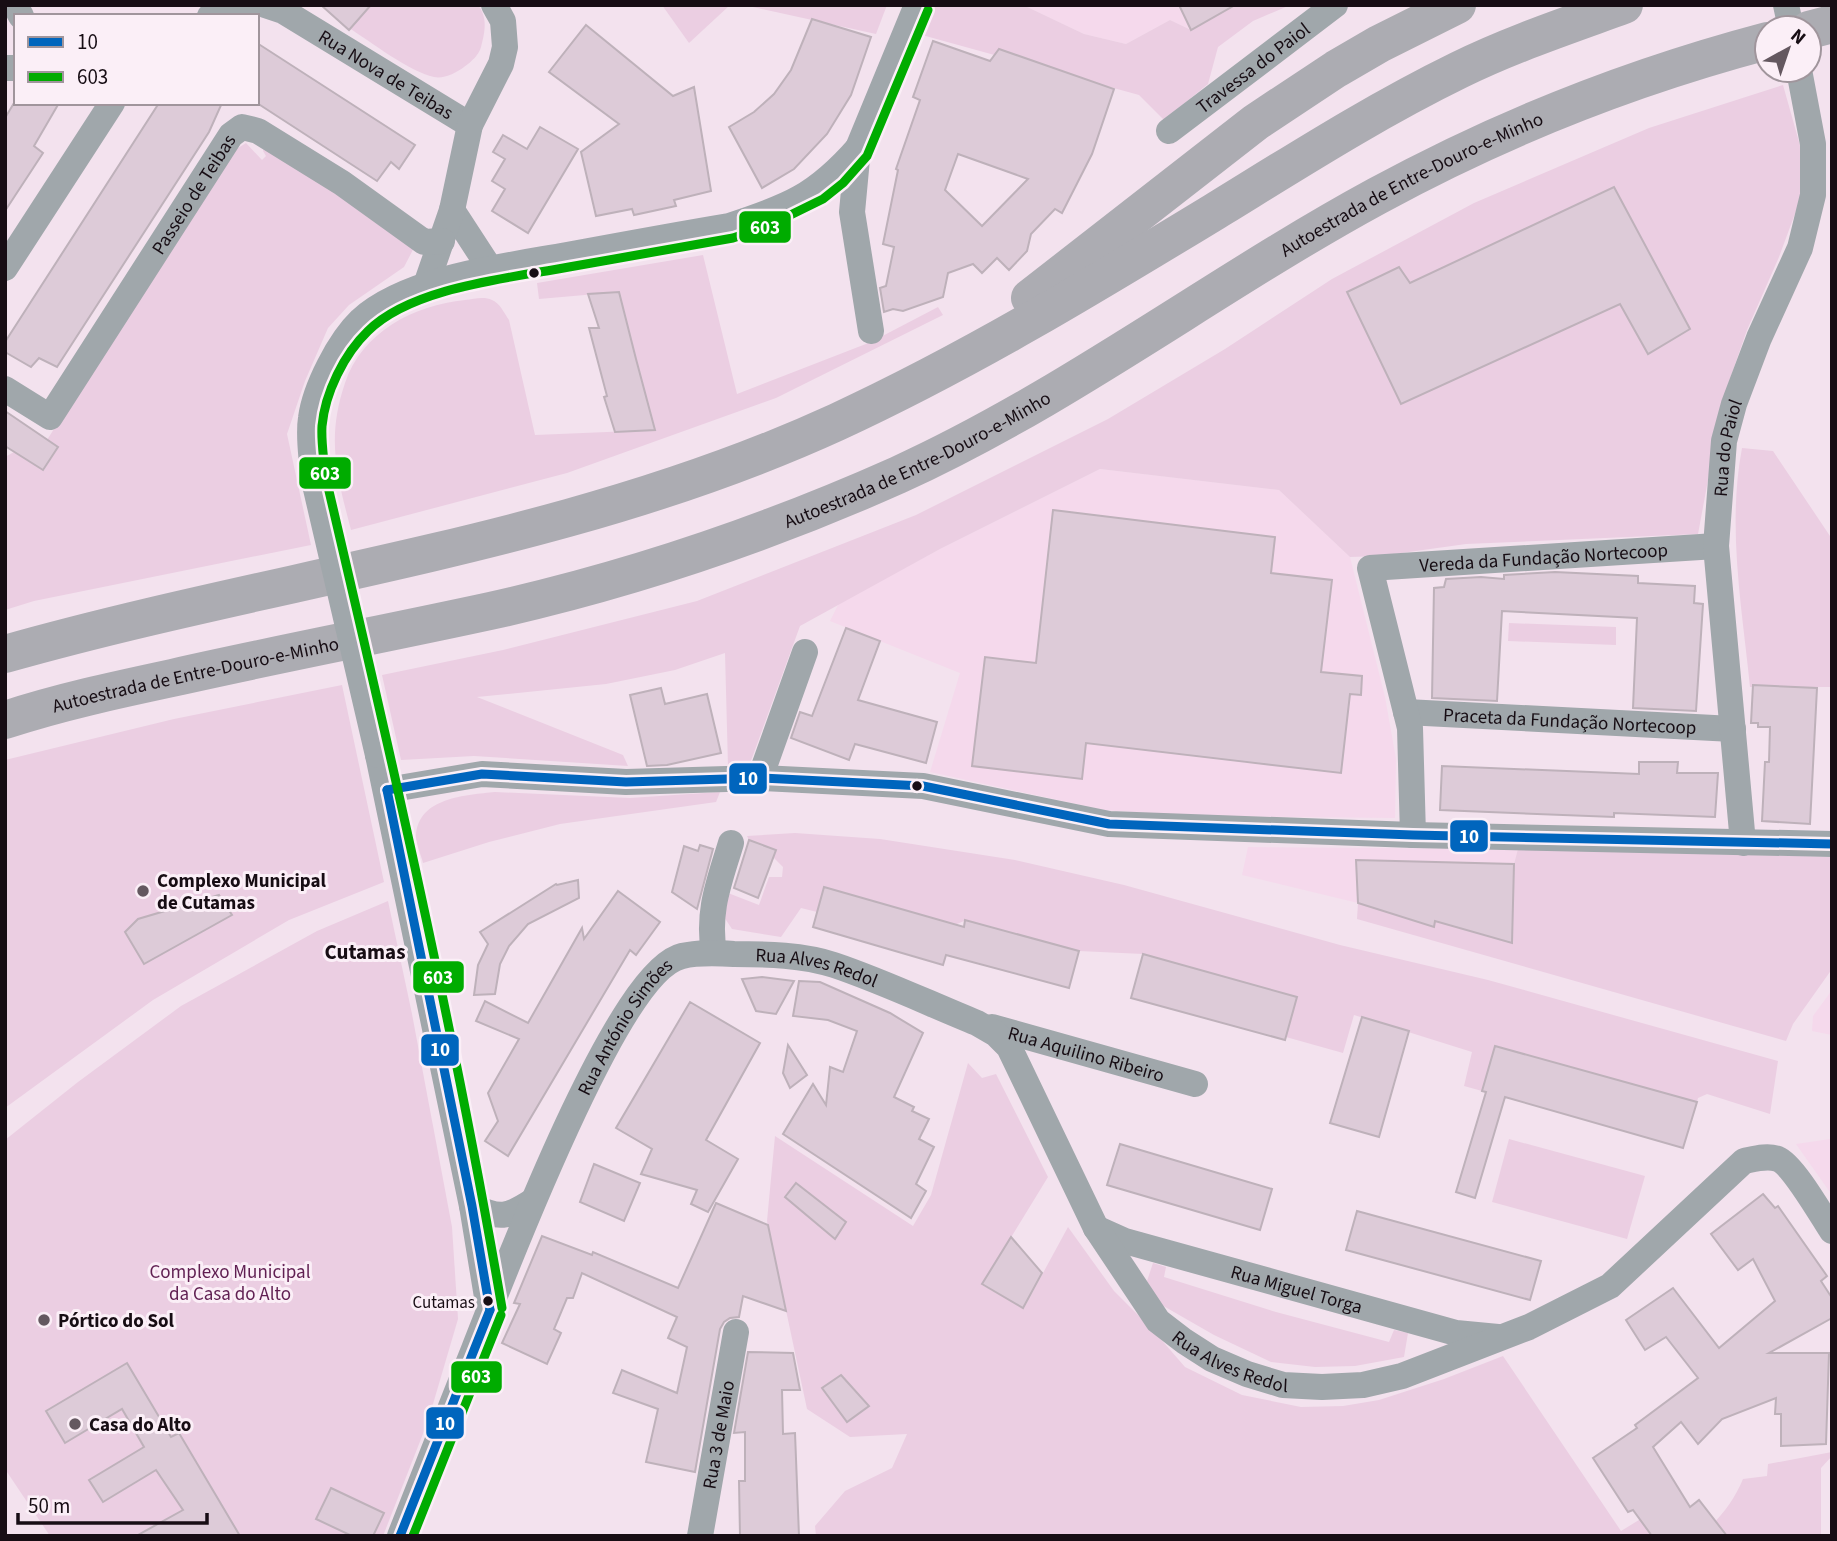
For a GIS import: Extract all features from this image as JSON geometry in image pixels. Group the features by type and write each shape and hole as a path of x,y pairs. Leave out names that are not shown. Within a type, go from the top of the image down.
{"highway":[{"path":"932,375 1256,122 1336,69 1457,5"},
{"path":"5,654 85,633 383,566 577,517 745,461 839,421 932,375 1044,314 1370,118 1462,68 1624,5"},
{"name":"Autoestrada de Entre-Douro-e-Minho","path":"5,720 76,700 203,671 495,610 621,577 774,525 899,474 1003,422 1293,245 1375,197 1459,154 1546,114 1607,91 1753,45"}],"street":[{"path":"217,14 251,5"},
{"name":"Rua Nova de Teibas","path":"265,5 284,11 470,125"},
{"path":"426,285 452,210 470,125 501,64 505,47 503,21 494,5"},
{"path":"871,331 852,212 858,148 917,5"},
{"name":"Travessa do Paiol","path":"1170,131 1335,5"},
{"name":"Rua do Paiol","path":"1743,843 1716,546 1724,441 1734,404 1759,338 1800,248 1813,195 1813,144 1802,84"},
{"path":"5,268 111,105"},
{"name":"Passeio de Teibas","path":"5,390 50,417 231,135 242,127 258,131 342,183 424,242 442,240"},
{"path":"489,1310 472,1206 387,790 313,476 311,416 336,353 361,320 396,297 426,285 491,270 729,226 763,215 816,189 835,174 858,148"},
{"path":"452,210 491,270"},
{"name":"Vereda da Fundação Nortecoop","path":"1406,712 1370,568 1716,546"},
{"path":"760,778 805,652"},
{"path":"1406,712 1410,728 1413,835"},
{"name":"Praceta da Fundação Nortecoop","path":"1406,712 1733,729"},
{"path":"387,790 482,774 626,782 760,778 923,786 1109,824 1413,835 1832,844"},
{"path":"714,953 710,930 712,907 731,843"},
{"name":"Rua Alves Redol","path":"714,953 807,959 833,965 977,1023 996,1034 1009,1047 1096,1228 1158,1321 1212,1359 1283,1385 1363,1385 1402,1376 1529,1326 1610,1286 1744,1161 1759,1157 1778,1159 1789,1168 1832,1231"},
{"name":"Rua António Simões","path":"400,1536 533,1201 569,1120 637,999 668,961 681,956 714,953"},
{"name":"Rua Aquilino Ribeiro","path":"977,1023 1195,1084"},
{"path":"472,1206 500,1217 514,1213 533,1201"},
{"name":"Rua Miguel Torga","path":"1096,1228 1125,1241 1456,1333 1500,1337"},
{"name":"Rua 3 de Maio","path":"700,1536 736,1332"}],"shaded area":[{"path":"1023,5 1232,5 1191,30 1170,20 1126,44 1084,34"},
{"path":"1100,469 1279,490 1350,557 1385,697 1396,759 1395,818 1188,816 1104,810 930,772 960,673 830,621 839,603"},
{"path":"1248,847 1518,849 1514,864 1512,943 1435,921 1434,927 1358,903 1242,875"},
{"path":"1832,990 1832,1035 1812,1031 1813,1016"},
{"path":"1832,1136 1832,1195 1796,1144 1830,1139"}],"green space":[{"path":"372,5 478,5 485,25 480,50 477,56 454,73 438,77 424,74 402,63 349,28"},
{"path":"662,5 730,5 689,43"},
{"path":"744,5 887,5 876,34"},
{"path":"933,5 1023,5 1084,34 1126,44 1170,20 1191,30 1235,5 1288,6 1253,21 1218,47 1208,84 1164,120 1139,95 922,35"},
{"path":"1783,85 1801,149 1803,192 1779,257 1747,330 1723,399 1698,534 1466,544 1380,556 1350,557 1279,490 1100,469 940,549 800,626 748,769 728,766 725,653 675,670 606,684 477,697 623,755 628,766 474,756 401,760 382,675 503,650 697,601 916,515 1108,419 1225,349 1332,279 1474,203 1649,128"},
{"path":"246,143 262,160 266,156 263,151 265,143 418,240 404,267 349,305 328,328 305,381 287,434 311,545 34,601 5,610 5,457 14,452 44,470 58,448 47,440 227,155"},
{"path":"703,255 737,394 871,342 938,307 943,315 776,398 567,473 351,530 341,492 336,457 339,403 353,365 364,349 392,324 427,308 446,303 479,298 495,301 509,320 535,435 655,430 619,292 539,299 537,283"},
{"path":"1742,448 1773,451 1832,539 1832,687 1750,687 1737,567 1736,507"},
{"path":"1509,623 1616,627 1616,645 1508,641"},
{"name":"Complexo Municipal de Cutamas","path":"342,685 384,882 289,920 153,1000 5,1108 5,760 174,719"},
{"path":"495,792 630,798 720,792 716,802 560,824 489,842 423,863 416,836 425,813 446,800"},
{"path":"795,833 880,839 1015,860 1124,885 1340,945 1488,980 1778,1061 1770,1114 1707,1094 1698,1098 1697,1102 1495,1046 1482,1091 1464,1086 1472,1052 1354,1015 1343,1053 1286,1037 1296,997 1143,954 1079,951 966,920 955,925 824,888 817,912 801,908 781,937 732,929 724,917 728,893 759,905 769,877 782,877 783,867 773,857 776,850 749,840 747,836"},
{"path":"1518,849 1832,857 1832,969 1793,1024 1786,1041 1357,919 1358,903 1434,927 1435,921 1514,864"},
{"name":"Complexo Municipal da Casa do Alto","path":"388,901 452,1227 458,1319 428,1421 383,1536 50,1536 5,1469 5,1140 181,1006 317,931"},
{"path":"968,1063 982,1078 996,1074 1048,1177 982,1285 1024,1308 1068,1227 1114,1291 1185,1367 1242,1395 1301,1407 1343,1406 1379,1400 1503,1356 1621,1531 1670,1501 1672,1536 816,1536 815,1526 845,1491 892,1468 907,1434 850,1437 807,1409 767,1221 775,1136 913,1226 931,1195"},
{"path":"1509,1139 1645,1176 1627,1239 1492,1202"},
{"path":"1153,1263 1166,1267 1164,1277 1276,1312 1389,1342 1394,1330 1408,1333 1404,1357 1355,1366 1315,1367 1271,1362 1214,1335 1160,1304 1147,1281"},
{"path":"1832,1452 1832,1456 1821,1468 1821,1536 1700,1536 1725,1510 1743,1479 1767,1476 1768,1464"}],"building":[{"path":"321,5 371,5 349,30"},
{"path":"1179,5 1235,5 1191,30"},
{"path":"812,19 871,37 851,95 827,134 794,169 762,188 729,127 754,112 774,94 791,70"},
{"path":"586,25 673,96 694,87 711,191 674,200 676,206 634,215 632,209 596,216 581,152 619,124 549,72"},
{"path":"933,41 990,61 999,49 1114,89 1092,154 1062,213 1055,209 1031,234 1027,251 1009,270 997,258 982,273 973,264 948,273 943,297 903,311 893,309 884,312 880,288 886,286 894,247 883,244 898,170 896,169 920,100 913,97","holes":["958,154 1028,179 982,226 945,190"]},
{"path":"259,44 415,145 399,169 391,162 377,181 259,104"},
{"path":"14,103 58,105 34,146 43,153 5,211 5,118"},
{"path":"158,105 221,105 209,132 57,367 39,358 31,367 5,352 5,342"},
{"path":"540,127 578,149 528,233 492,211 505,189 492,181 505,159 493,152 503,135 527,149"},
{"path":"1614,187 1690,329 1648,354 1620,304 1401,404 1347,292 1399,267 1410,283"},
{"path":"619,292 655,430 615,432 604,397 607,396 589,328 599,328 588,294"},
{"path":"5,411 58,447 43,470 5,446"},
{"path":"1053,510 1275,537 1271,573 1332,580 1321,672 1362,676 1361,695 1350,694 1341,773 1086,743 1082,779 972,766 985,657 1036,663"},
{"path":"1555,572 1638,576 1638,583 1695,586 1694,603 1703,604 1696,711 1633,708 1637,618 1502,611 1497,701 1432,698 1434,588 1444,587 1446,579 1504,579 1504,575"},
{"path":"846,628 880,641 858,700 937,722 926,763 855,744 849,760 791,738 800,712 812,716"},
{"path":"1753,685 1817,688 1810,824 1762,821 1770,727 1758,727 1758,723 1751,723"},
{"path":"661,688 665,704 707,694 721,753 667,765 647,766 630,695"},
{"path":"1639,762 1678,762 1677,773 1718,773 1715,817 1614,813 1614,817 1440,810 1442,766 1639,774"},
{"path":"749,840 776,850 758,898 734,888"},
{"path":"700,845 713,849 697,909 672,892 684,846 698,851"},
{"path":"1356,860 1514,864 1512,943 1435,921 1434,927 1358,903"},
{"path":"578,880 579,898 528,924 509,946 500,964 495,994 474,995 478,965 488,944 480,932 556,884"},
{"path":"824,887 964,927 965,920 1079,951 1069,988 946,955 943,965 813,927"},
{"path":"618,891 660,922 636,955 630,950 508,1156 485,1141 498,1121 488,1093 519,1039 476,1021 485,1001 528,1023 582,928 584,939"},
{"path":"219,895 232,915 144,964 125,932 138,919"},
{"path":"1143,954 1297,997 1285,1040 1131,998"},
{"path":"762,977 794,981 776,1014 756,1011 742,979"},
{"path":"799,981 820,982 890,1013 923,1033 894,1097 914,1107 912,1111 929,1119 919,1139 934,1147 916,1184 926,1191 911,1218 783,1134 813,1084 826,1105 830,1067 843,1072 857,1031 828,1020 793,1016"},
{"path":"690,1002 760,1043 706,1140 738,1159 708,1212 691,1204 697,1190 641,1174 652,1149 616,1128"},
{"path":"1362,1017 1409,1031 1379,1137 1330,1123"},
{"path":"788,1045 807,1075 790,1088 783,1073"},
{"path":"1495,1046 1697,1102 1683,1148 1505,1097 1475,1198 1456,1192 1486,1092 1482,1091"},
{"path":"1120,1144 1272,1189 1260,1230 1107,1185"},
{"path":"594,1164 640,1183 624,1221 580,1202"},
{"path":"796,1183 846,1222 835,1239 785,1197"},
{"path":"1763,1194 1775,1208 1778,1206 1827,1276 1821,1281 1832,1298 1832,1318 1769,1353 1829,1353 1826,1444 1781,1446 1781,1414 1775,1414 1776,1398 1722,1419 1698,1444 1681,1422 1653,1447 1690,1507 1699,1500 1727,1536 1652,1536 1633,1510 1628,1512 1593,1458 1637,1428 1635,1425 1698,1378 1666,1337 1645,1350 1626,1320 1673,1288 1719,1348 1775,1301 1753,1259 1738,1270 1711,1234"},
{"path":"716,1203 768,1225 786,1311 743,1296 739,1317 730,1318 720,1329 695,1472 646,1462 658,1409 613,1393 622,1370 677,1393 687,1347 668,1338 677,1317 582,1273 573,1298 567,1298 554,1329 561,1333 547,1364 502,1343 520,1304 514,1303 542,1236 592,1255 593,1252 678,1288"},
{"path":"1357,1211 1541,1261 1530,1300 1346,1250"},
{"path":"1011,1237 1042,1273 1023,1308 982,1284"},
{"path":"748,1352 793,1353 800,1390 782,1390 783,1434 795,1433 799,1536 740,1536 739,1481 745,1481 745,1432 734,1433"},
{"name":"Casa do Alto","path":"127,1363 171,1437 179,1433 240,1536 136,1536 183,1510 156,1470 103,1502 89,1480 144,1447 122,1409 65,1443 46,1411"},
{"path":"841,1375 869,1406 847,1422 822,1388"},
{"path":"331,1488 384,1513 373,1536 352,1536 316,1519"}],"transit line":[{"name":"603","path":"502,1308 442,994 325,474 322,432 327,400 337,375 359,340 387,316 410,304 435,294 491,280 733,238 768,226 823,199 843,183 867,156 928,10"},
{"name":"10","path":"387,790 482,774 626,782 760,778 923,786 1109,824 1413,835 1832,844"},
{"name":"10","path":"387,790 472,1206 490,1310"},
{"name":"10","path":"400,1536 490,1310"},
{"name":"603","path":"413,1536 501,1315"}],"place":[{"name":"Complexo Municipal de Cutamas","path":"143,891"},
{"name":"Cutamas","path":"488,1301"},
{"name":"Pórtico do Sol","path":"44,1320"},
{"name":"Casa do Alto","path":"75,1424"}],"district":[{"name":"Cutamas","path":"365,952"}]}
